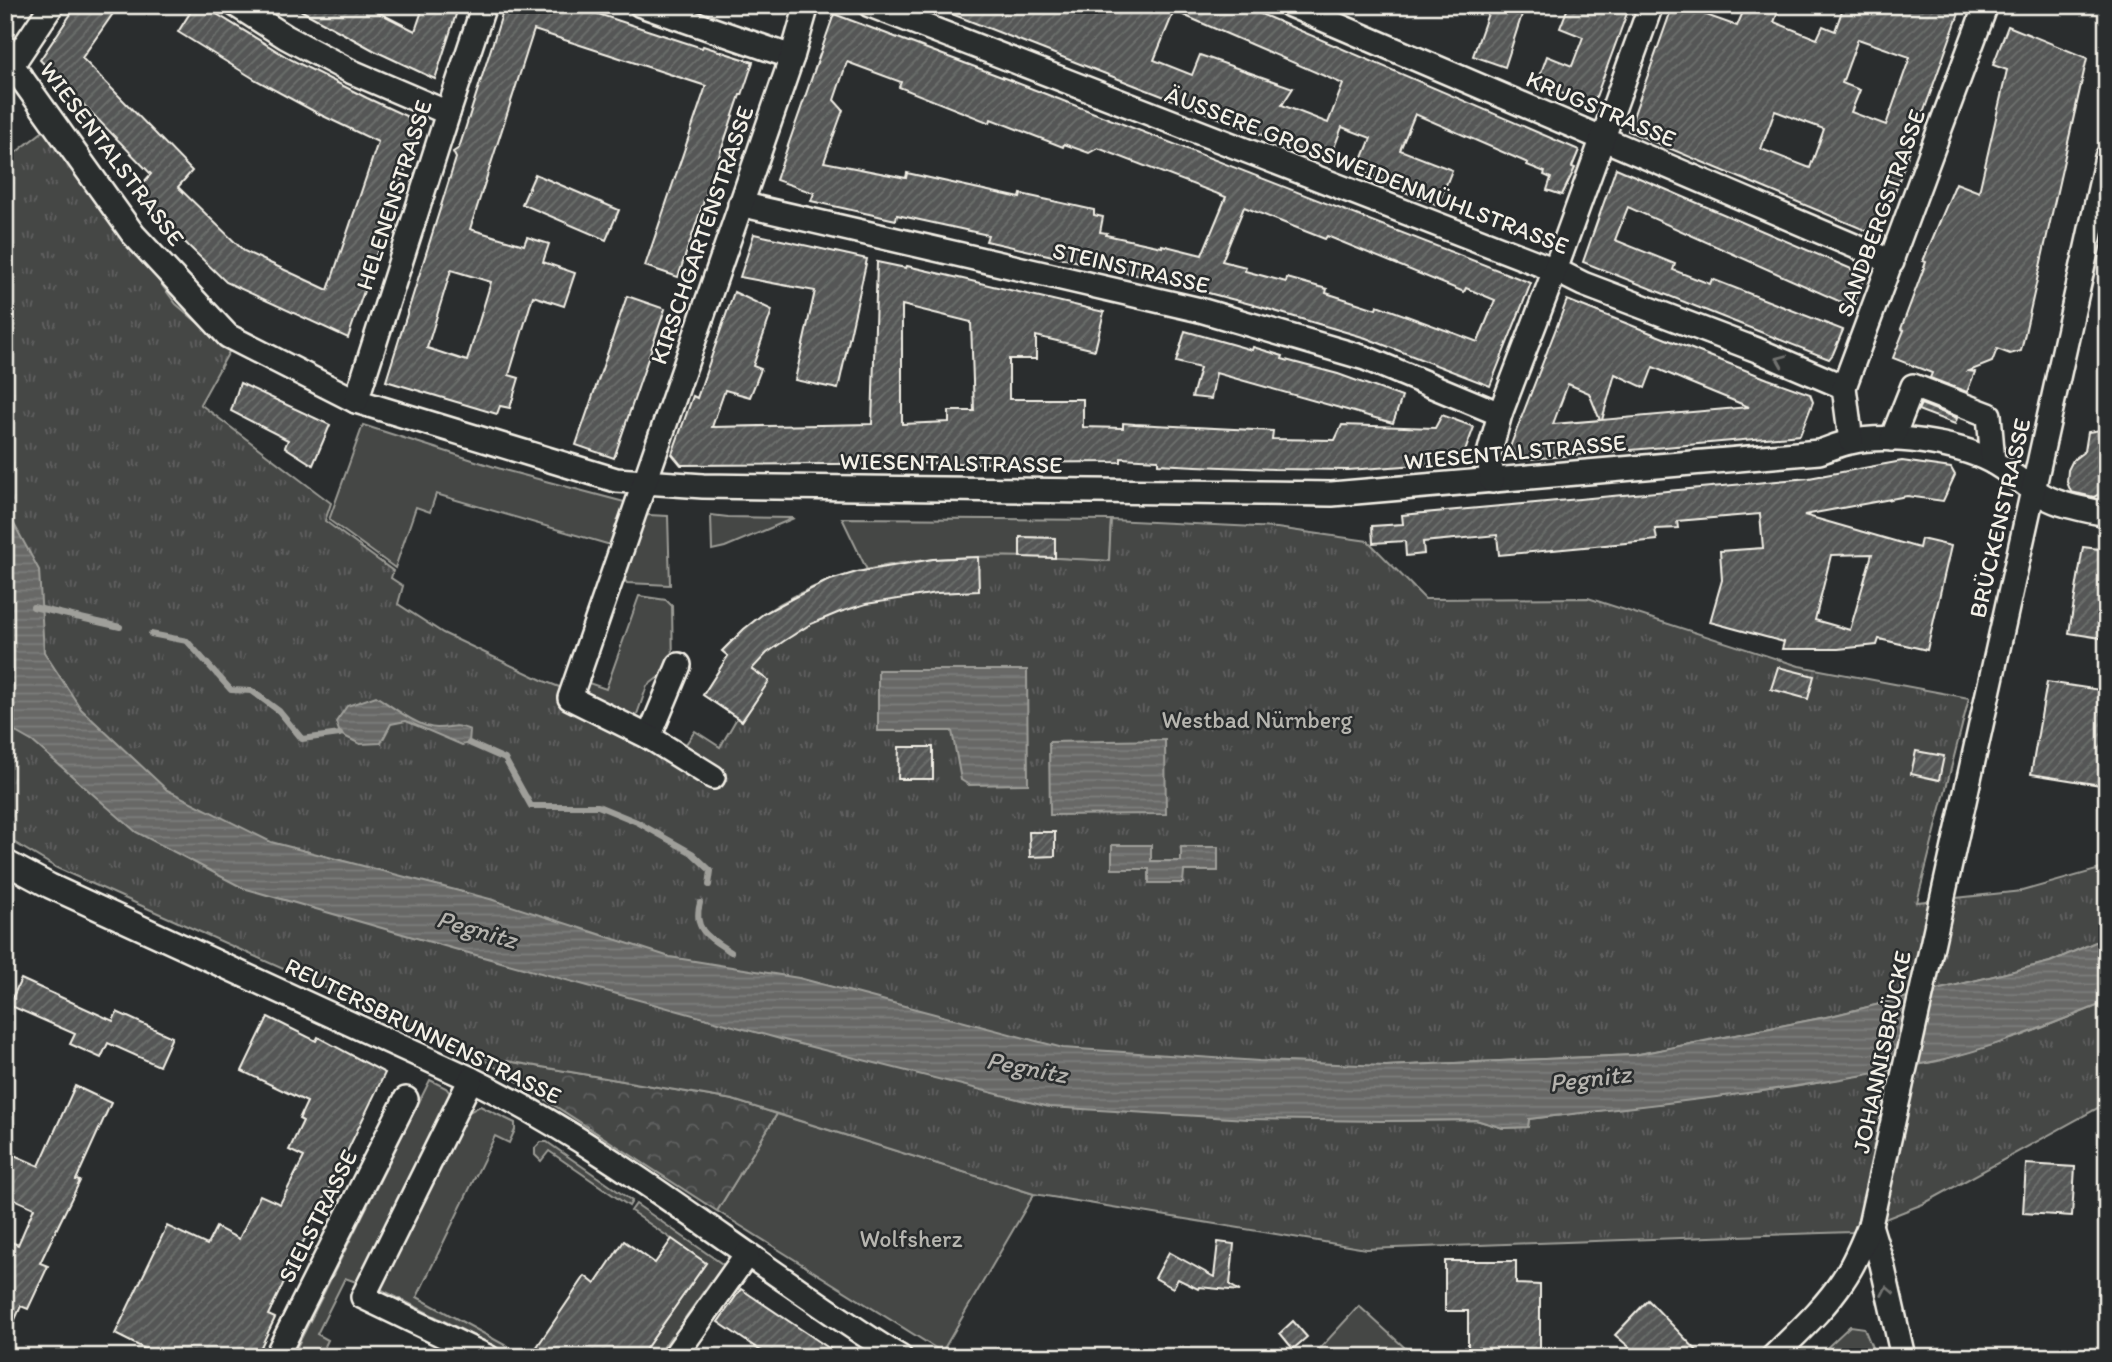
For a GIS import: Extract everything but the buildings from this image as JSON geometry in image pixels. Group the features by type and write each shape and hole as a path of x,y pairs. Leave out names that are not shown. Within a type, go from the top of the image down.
{"street":[{"name":"WIESENTALSTRASSE","path":"52,5 12,65 133,234 228,336 356,401 615,480 703,486 1332,494 1819,452 1851,441 1892,439 1942,445 1972,453 1993,462 2058,503 2107,514"},
{"path":"236,5 286,37 350,71 447,113"},
{"name":"HELENENSTRASSE","path":"356,401 484,5"},
{"path":"641,5 792,57"},
{"name":"KIRSCHGARTENSTRASSE","path":"649,737 570,698 792,57 807,5"},
{"name":"ÄUSSERE GROSSWEIDENMÜHLSTRASSE","path":"870,5 1555,270 1583,284 1757,350 1844,387"},
{"path":"1492,481 1489,454 1500,414 1651,5"},
{"name":"SANDBERGSTRASSE","path":"1851,441 1844,387 1986,5"},
{"name":"KRUGSTRASSE","path":"1301,7 1892,262"},
{"name":"BRÜCKENSTRASSE","path":"1944,890 2107,158"},
{"name":"STEINSTRASSE","path":"740,204 1200,310 1365,358 1500,414"},
{"path":"1892,439 1913,386 1989,415 1993,462"},
{"path":"679,666 649,737 713,777"},
{"name":"REUTERSBRUNNENSTRASSE","path":"5,862 526,1107 588,1144 900,1357"},
{"name":"JOHANNISBRÜCKE","path":"1773,1357 1835,1292 1870,1226 1944,890"},
{"path":"471,1079 363,1297 488,1357"},
{"name":"SIELSTRASSE","path":"276,1357 406,1099"},
{"path":"1870,1226 1882,1264 1903,1357"},
{"path":"674,1357 747,1254"}],"green space":[{"name":"Westbad Nürnberg","path":"46,129 176,304 230,350 200,404 331,503 325,521 393,571 391,578 403,586 398,604 443,633 544,681 636,717 686,744 695,731 720,747 737,718 703,695 728,656 722,651 762,615 801,593 842,576 885,566 975,557 1109,561 1111,520 1277,528 1368,541 1425,599 1588,598 1799,666 1969,698 1917,902 2022,891 2107,867 2107,937 2050,962 1831,1016 1634,1055 1387,1066 1383,1121 1476,1120 1503,1128 1528,1127 1529,1119 1794,1087 1938,1061 2021,1036 2107,1002 2107,1103 1923,1204 1852,1232 1366,1249 1034,1194 733,1100 478,1056 57,868 5,837 5,161"},
{"path":"363,425 504,470 628,503 614,546 436,494 430,512 416,507 395,568 329,520"},
{"path":"648,515 668,516 670,585 627,583 624,579"},
{"path":"711,515 728,517 794,518 712,550"},
{"path":"842,518 1111,520 1109,561 1055,558 1055,538 1020,537 1020,557 943,559 867,570"},
{"path":"639,596 666,600 672,606 673,666 647,686 636,717 582,696 586,682 606,689"},
{"path":"478,1056 733,1100 777,1114 717,1211"},
{"path":"430,1080 446,1088 450,1093 449,1098 360,1280 356,1282 345,1278 317,1334 328,1340 320,1357 292,1357"},
{"path":"480,1106 515,1123 515,1130 509,1143 495,1136 417,1297 512,1349 510,1354 380,1289 467,1113"},
{"name":"Wolfsherz","path":"777,1114 1034,1194 942,1352 717,1211"},
{"path":"541,1142 547,1142 632,1201 629,1206 549,1151 541,1161 535,1155 535,1148"},
{"path":"636,1204 728,1268 717,1284 711,1281 685,1318 686,1328 681,1335 671,1336 657,1357 640,1357 706,1263 631,1211"},
{"path":"1359,1306 1415,1357 1312,1357"},
{"path":"1850,1326 1864,1328 1876,1357 1817,1357"}],"water":[{"name":"Pegnitz","path":"5,521 14,524 39,570 44,652 81,709 167,790 271,842 490,899 670,957 799,978 1063,1048 1386,1066 1634,1055 1831,1016 2050,962 2107,937 2107,1002 2001,1042 1936,1061 1784,1088 1529,1119 1528,1127 1503,1128 1476,1120 1247,1119 1049,1107 780,1039 243,888 136,832 33,742 5,726"},
{"path":"878,670 1027,670 1028,784 969,785 961,780 952,731 878,731"},
{"path":"376,696 405,716 430,727 457,726 470,730 469,743 462,745 406,721 391,724 381,743 360,744 340,734 336,722 347,706"},
{"path":"1165,740 1166,814 1050,815 1049,742"},
{"path":"1112,845 1151,845 1151,861 1181,861 1181,847 1218,847 1218,871 1184,871 1183,883 1149,883 1149,869 1112,869"}],"waterway":[{"path":"33,607 120,627"},
{"path":"151,634 187,641 231,690 252,691 279,711 302,739 340,734"},
{"path":"469,743 505,759 531,806 598,806 637,822 692,853 711,871 709,885"},
{"path":"700,903 698,913 701,927 710,938 731,952"}]}
